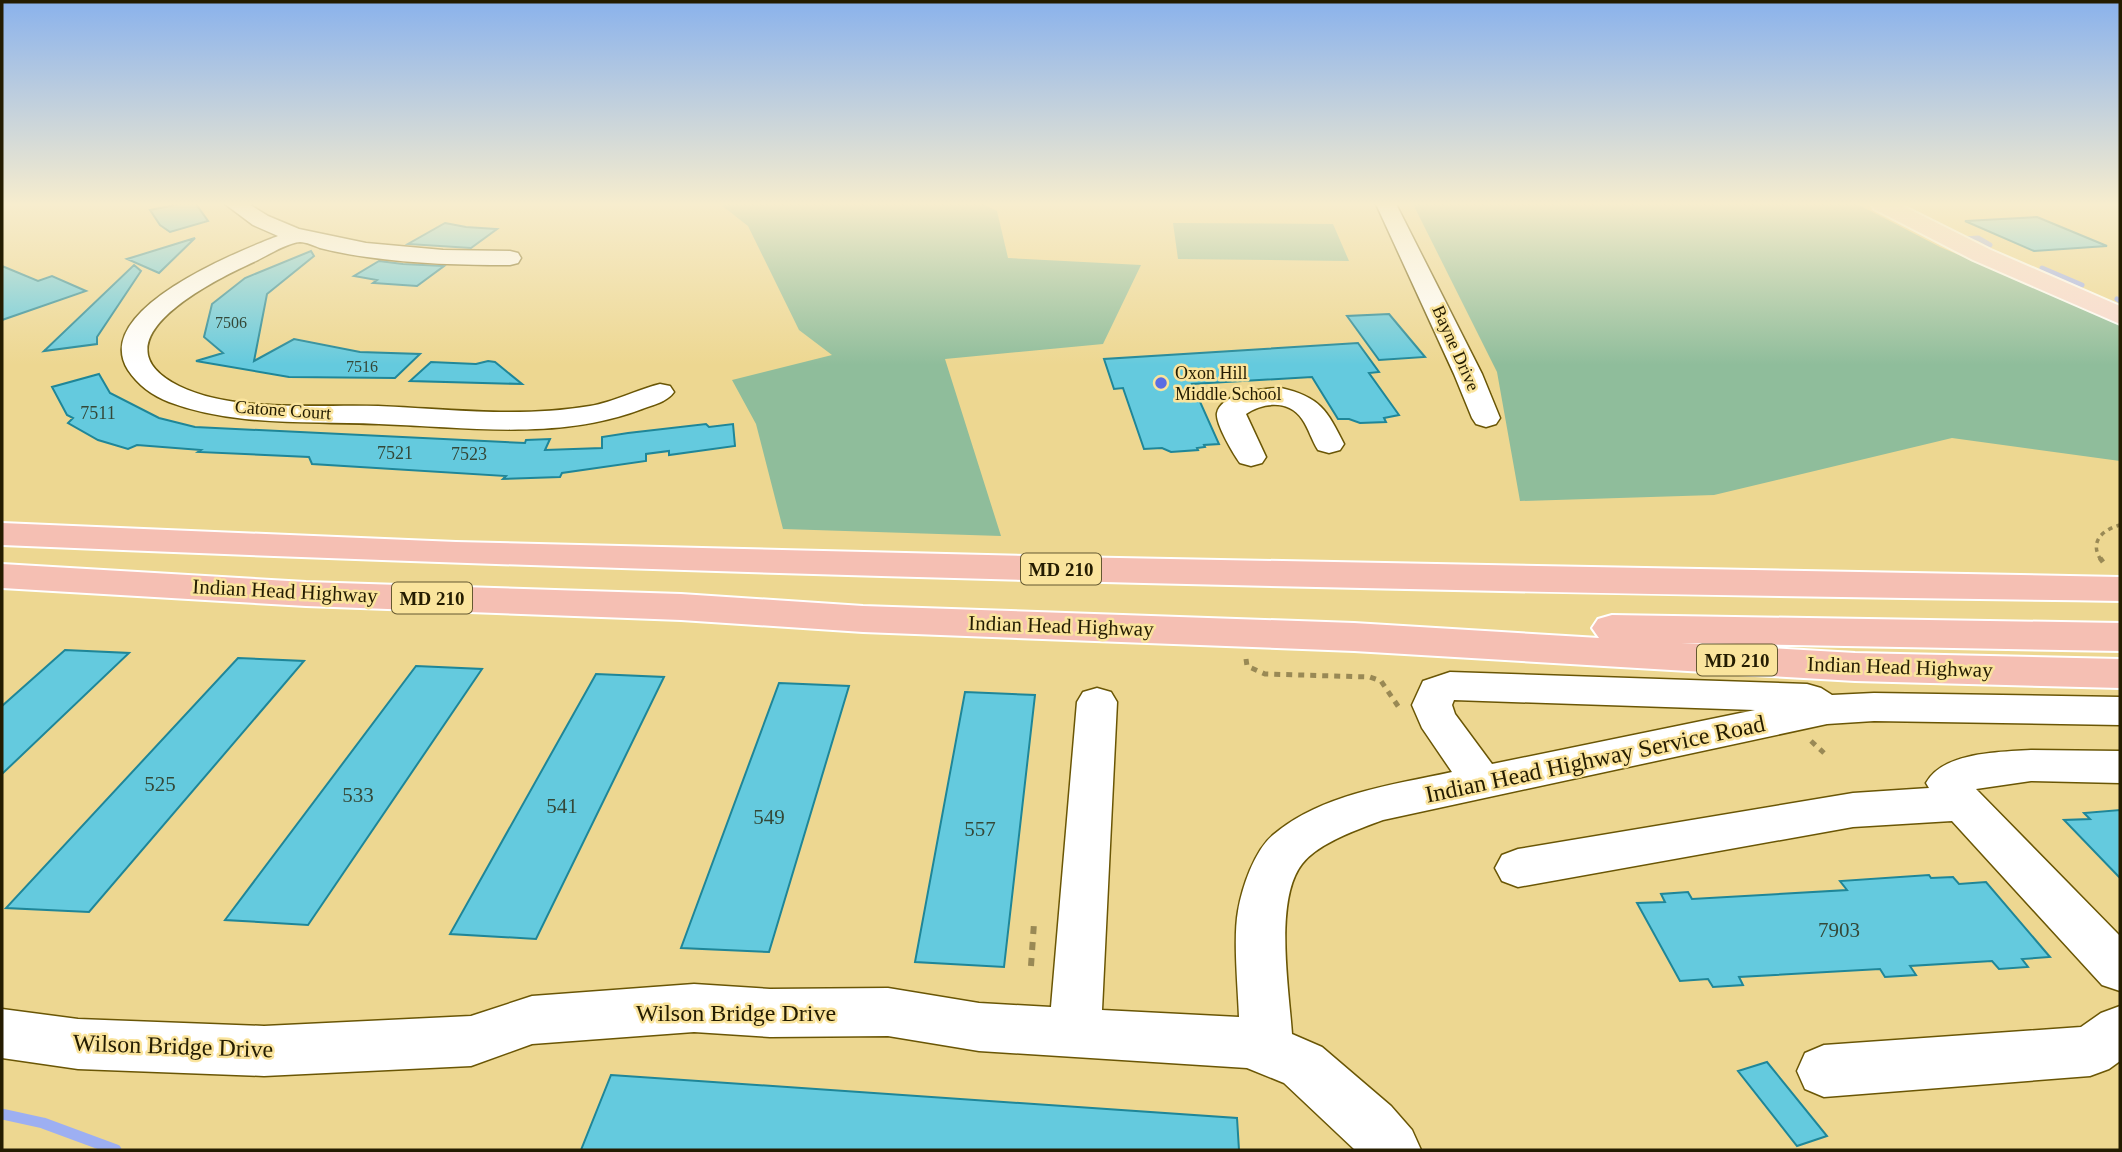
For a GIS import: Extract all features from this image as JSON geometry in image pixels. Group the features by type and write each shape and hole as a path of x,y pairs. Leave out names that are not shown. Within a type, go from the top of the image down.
{"highway":[{"name":"Indian Head Highway","path":"2,534 456,553 1068,569 2113,577"},
{"path":"1068,569 1537,598 2120,614"},
{"name":"Indian Head Highway","path":"2,576 306,594 1354,637 1855,667 2120,674"},
{"path":"1354,637 1544,627 2120,637"}],"main road":[{"path":"1988,258 2120,316"}],"street":[{"name":"Catone Court","path":"245,258 218,269 166,302 146,324 135,346 137,363 142,372 176,395 206,403 246,409 340,414 546,420 615,410 660,393"},
{"path":"496,258 510,258"},
{"name":"Bayne Drive","path":"1413,258 1486,418"},
{"path":"1251,457 1232,421 1231,412 1240,403 1255,397 1279,397 1298,402 1311,411 1329,444"},
{"path":"1482,782 1436,718 1432,705 1437,691 1450,686 1807,698 1819,726"},
{"path":"1075,1032 1097,702"},
{"name":"Indian Head Highway Service Road","path":"1266,1050 1261,914 1269,879 1287,849 1318,828 1344,816 1380,804 1482,782 1819,726 1914,707 2120,711"},
{"path":"2120,767 2039,764 1961,774 1948,783 1962,803 2014,854 2120,970"},
{"path":"1518,868 1853,810 1962,803"},
{"name":"Wilson Bridge Drive","path":"2,1034 78,1044 264,1051 471,1041 532,1020 694,1008 770,1013 887,1012 979,1027 1252,1044 1303,1065 1371,1126 1392,1150"},
{"path":"1824,1071 2090,1051 2120,1030"}],"path":[{"path":"2113,577 2097,555 2095,545 2104,530 2120,525"},
{"path":"1243,633 1247,666 1256,671 1265,674 1370,677 1381,681 1404,714"},
{"path":"1819,726 1825,754"},
{"path":"1031,966 1034,923"}],"green space":[{"path":"764,258 1008,258 1141,265 1103,344 945,359 1001,536 783,529 756,424 732,380 832,355 799,330"},
{"path":"1348,258 1349,261 1178,259"},
{"path":"1440,258 1965,258 2120,323 2120,461 1952,438 1714,495 1520,501 1497,372"}],"building":[{"path":"131,258 175,258 159,273 127,259"},
{"path":"294,258 312,258 267,294 254,361 294,339 360,352 420,354 395,378 289,377 196,361 223,353 204,337 212,304 245,278"},
{"path":"379,261 444,266 417,286 373,283 377,280 354,276"},
{"path":"134,265 141,271 97,337 97,344 44,351"},
{"path":"2,266 38,281 52,276 86,291 2,320"},
{"path":"1389,314 1425,357 1379,360 1347,316"},
{"name":"Oxon Hill Middle School","path":"1358,343 1379,372 1369,373 1399,415 1384,418 1386,422 1360,423 1338,419 1312,377 1192,384 1219,444 1204,445 1205,447 1197,448 1198,450 1171,452 1162,448 1144,449 1123,388 1114,389 1104,359"},
{"path":"431,362 476,364 495,362 522,384 410,381"},
{"path":"99,374 110,393 159,418 195,427 525,443 526,440 550,439 545,450 602,448 602,437 706,424 709,427 733,424 735,446 669,455 669,451 646,454 646,461 562,473 560,477 503,479 506,476 312,464 309,457 198,452 201,450 137,445 128,449 98,440 68,423 73,418 67,415 52,387"},
{"path":"65,650 129,653 2,774 2,706"},
{"path":"238,658 304,661 89,912 6,908"},
{"path":"416,666 482,669 308,925 225,920"},
{"path":"596,674 664,677 536,939 450,934"},
{"path":"779,683 849,686 769,952 681,948"},
{"path":"965,692 1035,695 1004,967 915,962"},
{"path":"2120,810 2120,878 2064,820 2090,819 2084,813"},
{"path":"1929,875 1931,878 1953,877 1959,884 1986,882 2050,957 2022,959 2028,967 1999,969 1992,961 1910,966 1916,975 1885,977 1880,969 1739,977 1743,985 1713,987 1708,979 1680,981 1637,903 1665,902 1661,894 1688,892 1692,899 1847,890 1840,881"},
{"path":"1767,1062 1827,1136 1797,1146 1738,1071"},
{"path":"611,1075 1237,1118 1239,1150 581,1150"}],"waterway":[{"path":"2042,268 2082,285"},
{"path":"2,1114 43,1123 116,1150"}],"place":[{"name":"Oxon Hill Middle School","path":"1161,383"}]}
